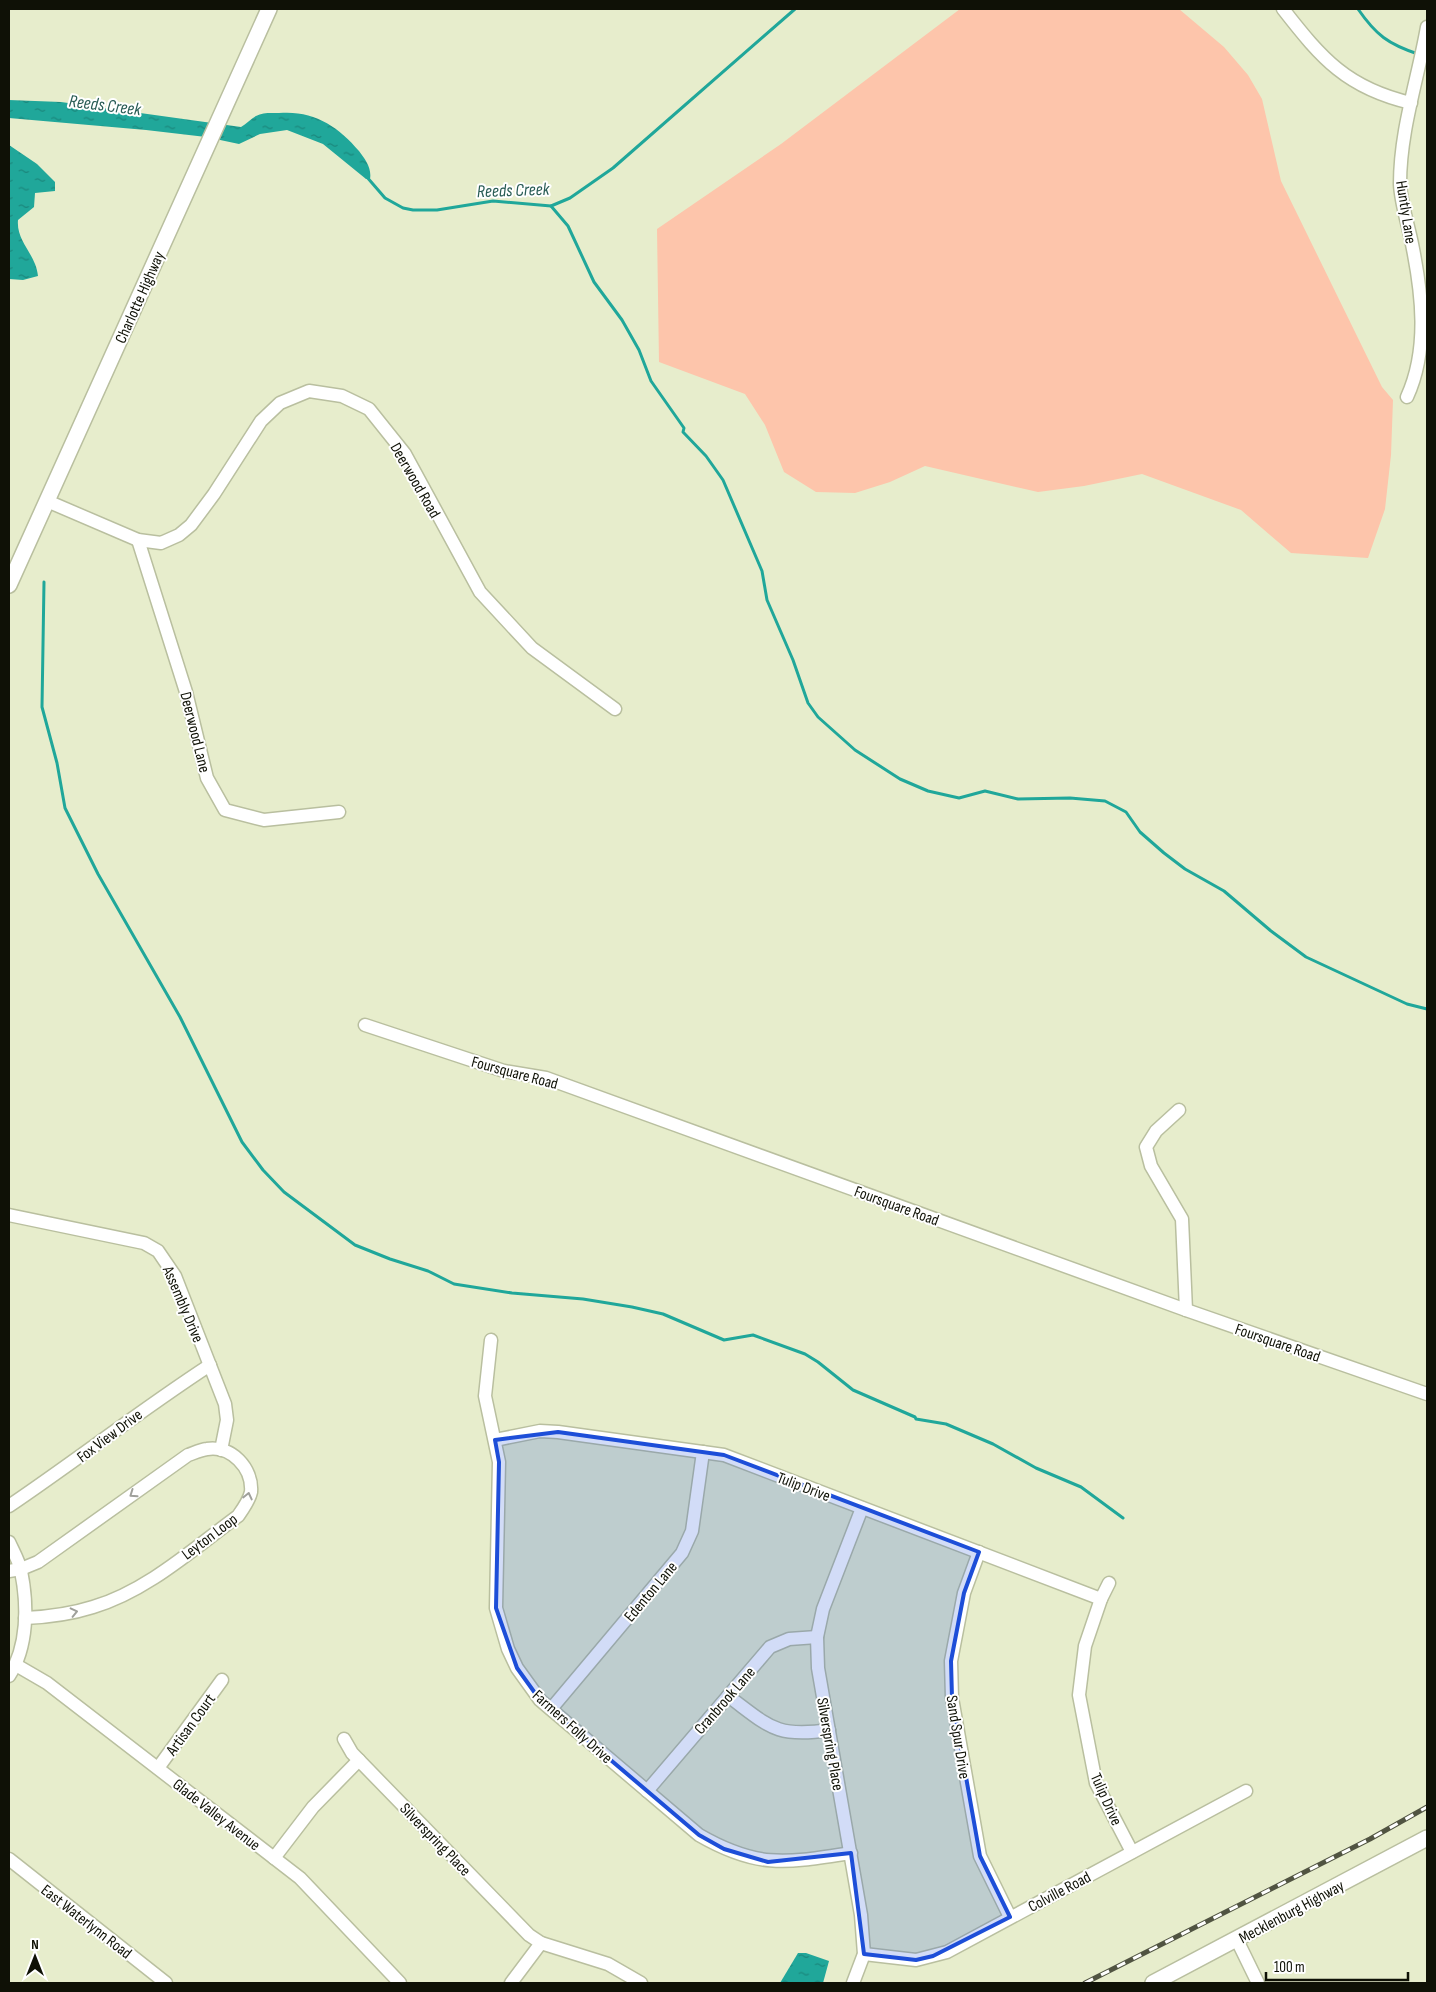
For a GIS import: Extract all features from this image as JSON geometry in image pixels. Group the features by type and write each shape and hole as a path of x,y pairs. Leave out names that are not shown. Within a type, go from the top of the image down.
{"main road":[{"name":"Charlotte Highway","path":"10,578 47,501 269,9"},
{"name":"Mecklenburg Highway","path":"1153,1983 1427,1838"}],"street":[{"path":"1282,9 1310,44 1333,67 1356,83 1388,97 1411,103"},
{"name":"Huntly Lane","path":"1408,397 1418,368 1421,328 1420,284 1400,186 1401,158 1427,27"},
{"name":"Deerwood Road","path":"47,501 138,540 161,543 179,535 191,525 214,494 261,421 280,402 309,392 342,396 368,409 405,454 480,592 532,648 615,709"},
{"name":"Deerwood Lane","path":"138,540 186,692 207,778 225,810 264,820 339,812"},
{"name":"Foursquare Road","path":"364,1025 504,1071 546,1078 1186,1310 1427,1394"},
{"path":"1178,1110 1156,1131 1146,1147 1151,1166 1182,1219 1186,1310"},
{"name":"Assembly Drive","path":"9,1216 144,1243 158,1251 175,1276 225,1404 227,1420 222,1450"},
{"name":"Farmers Folly Drive","path":"492,1340 485,1396 486,1410 499,1462 496,1608 508,1649 517,1668 540,1700 699,1835 724,1849 768,1862 793,1862 850,1854"},
{"name":"Fox View Drive","path":"9,1506 87,1453 148,1405 210,1365"},
{"name":"Tulip Drive","path":"495,1440 540,1432 558,1432 724,1455 1101,1599"},
{"path":"15,1570 38,1562 188,1455 207,1449 222,1450"},
{"name":"Leyton Loop","path":"25,1618 55,1616 94,1607 122,1595 148,1580 238,1516 247,1504 250,1492 250,1476 244,1464 222,1450"},
{"name":"Edenton Lane","path":"551,1709 682,1553 692,1531 703,1452"},
{"name":"Silverspring Place","path":"853,1983 864,1954 861,1915 818,1668 817,1637 823,1609 862,1508"},
{"path":"9,1542 25,1618 16,1665 9,1676"},
{"name":"Sand Spur Drive","path":"979,1552 964,1594 951,1661 952,1698 980,1856 1010,1917"},
{"name":"Tulip Drive","path":"1109,1582 1101,1599 1085,1646 1079,1695 1096,1783 1132,1852"},
{"name":"Cranbrook Lane","path":"647,1791 770,1647 789,1638 817,1637"},
{"name":"Glade Valley Avenue","path":"16,1665 47,1683 300,1878 400,1983"},
{"name":"Artisan Court","path":"158,1768 222,1680"},
{"path":"728,1696 770,1727 785,1733 829,1730"},
{"name":"Silverspring Place","path":"344,1740 359,1760 529,1935 541,1944 608,1964 641,1983"},
{"path":"274,1858 313,1807 359,1760"},
{"name":"Colville Road","path":"864,1954 916,1960 947,1952 1246,1791"},
{"name":"East Waterlynn Road","path":"9,1859 166,1983"},
{"path":"1237,1940 1258,1983"},
{"path":"511,1983 541,1944"}],"highlighted area":[{"path":"558,1432 724,1455 979,1552 964,1593 951,1661 952,1698 980,1856 1010,1917 933,1956 916,1960 864,1954 851,1853 768,1862 724,1849 699,1835 540,1700 517,1668 496,1608 499,1462 495,1440"}],"shaded area":[{"path":"960,9 1179,9 1224,47 1248,75 1262,99 1281,181 1382,387 1393,400 1391,455 1385,509 1368,558 1291,553 1241,510 1142,474 1084,486 1038,492 925,466 890,482 855,493 816,492 784,472 765,425 745,394 659,362 657,229 781,144"}],"water":[{"path":"9,100 61,102 241,127 262,114 303,114 324,121 351,142 368,164 370,179 366,179 323,144 287,130 260,134 239,144 206,137 146,130 9,118"},
{"path":"9,145 37,164 55,182 55,191 35,193 34,207 18,220 20,235 34,261 38,276 23,280 9,279"},
{"path":"798,1953 806,1953 829,1961 823,1983 780,1983"}],"waterway":[{"name":"Reeds Creek","path":"366,176 385,198 403,208 413,210 437,210 493,201 551,206 570,198 613,168 795,9"},
{"path":"1358,9 1371,26 1384,38 1418,54"},
{"path":"551,206 568,226 594,282 622,320 639,350 651,381 684,428 683,432 706,456 723,480 762,571 767,600 793,660 808,703 818,717 855,750 900,779 928,791 959,798 985,791 1018,799 1070,798 1105,801 1126,812 1140,832 1164,853 1185,869 1224,891 1271,931 1306,957 1407,1004 1427,1009"},
{"path":"44,582 42,707 57,763 65,808 98,874 180,1017 242,1142 263,1170 284,1192 355,1245 428,1271 454,1284 512,1293 583,1299 632,1307 663,1314 724,1340 753,1335 805,1354 853,1390 916,1419 946,1424 993,1444 1036,1468 1081,1487 1123,1518"}],"railway":[{"path":"1085,1983 1370,1839 1427,1807"}]}
